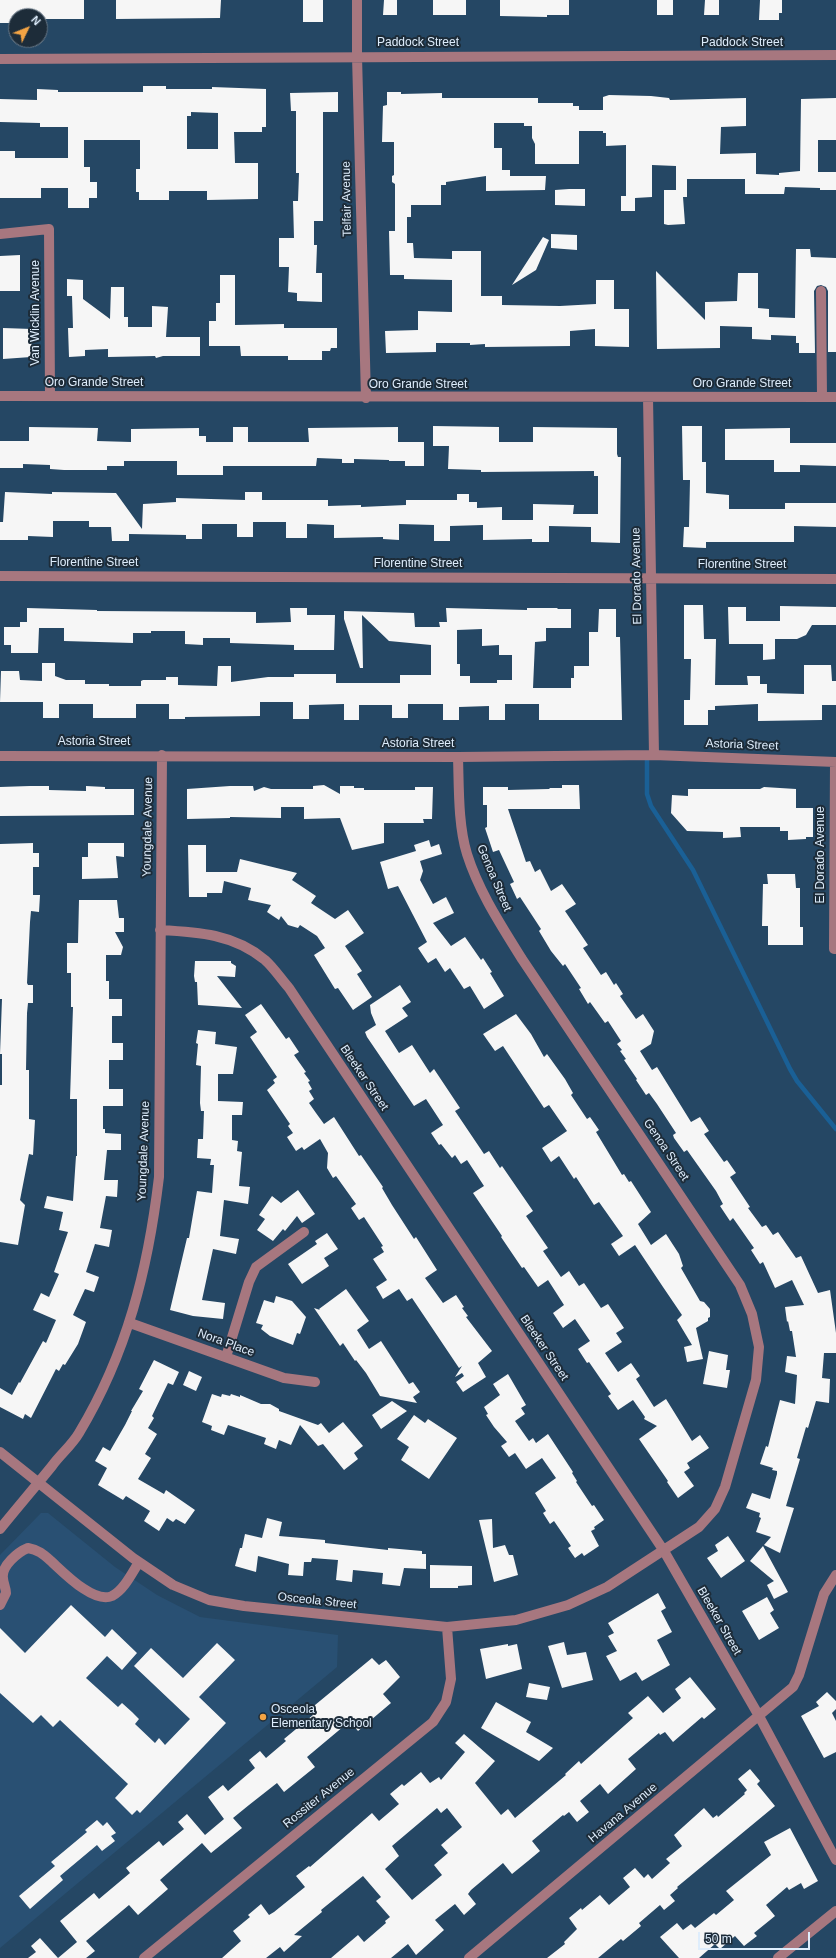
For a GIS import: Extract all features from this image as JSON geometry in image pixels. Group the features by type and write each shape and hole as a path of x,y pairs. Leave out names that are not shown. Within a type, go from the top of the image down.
{"street":[{"name":"Telfair Avenue","path":"358,0 357,56 366,398"},
{"name":"Paddock Street","path":"0,59 357,56 836,55"},
{"name":"Van Wicklin Avenue","path":"0,234 49,229 50,396"},
{"path":"821,291 822,397"},
{"name":"Oro Grande Street","path":"0,396 366,398 836,397"},
{"name":"El Dorado Avenue","path":"648,397 654,755"},
{"name":"Florentine Street","path":"0,576 650,577 836,579"},
{"name":"Astoria Street","path":"0,756 162,755 458,757 654,755 835,762"},
{"name":"Youngdale Avenue","path":"0,1529 78,1434 102,1390 130,1322 145,1268 153,1228 159,1178 162,755"},
{"name":"Genoa Street","path":"458,757 459,804 467,853 490,907 522,959 740,1285 752,1314 758,1347 756,1380 725,1487 715,1509 699,1527 664,1551"},
{"name":"El Dorado Avenue","path":"835,762 835,948"},
{"name":"Bleeker Street","path":"160,930 204,933 234,941 265,960 289,988 664,1551 759,1716 836,1860"},
{"path":"226,1357 249,1282 256,1267 304,1232"},
{"name":"Nora Place","path":"130,1322 284,1378 315,1382"},
{"name":"Osceola Street","path":"0,1452 39,1481 139,1562 173,1585 209,1600 244,1606 447,1627 516,1620 568,1605 607,1586 664,1551"},
{"path":"0,1605 6,1594 2,1578 7,1564 18,1554 28,1548 40,1552 81,1586 100,1597 112,1596 118,1591 139,1562"},
{"name":"Havana Avenue","path":"469,1958 793,1687 799,1675 824,1594 836,1575"},
{"name":"Rossiter Avenue","path":"144,1958 433,1722 446,1702 451,1679 447,1627"},
{"path":"778,1958 836,1910"}],"shaded area":[{"path":"41,1513 48,1513 115,1567 157,1595 200,1617 338,1635 337,1667 0,1948 0,1555"}],"building":[{"path":"0,0 84,0 84,19 48,19 48,8 8,8 8,23 0,23"},
{"path":"116,0 221,0 220,18 116,19"},
{"path":"303,0 323,0 323,22 303,22"},
{"path":"384,0 397,0 397,15 383,15"},
{"path":"433,0 466,0 466,15 433,15"},
{"path":"500,0 569,0 569,15 547,15 547,17 500,16"},
{"path":"657,0 673,0 673,15 657,15"},
{"path":"705,0 719,0 719,15 704,15"},
{"path":"760,0 782,0 782,13 779,13 779,20 759,20"},
{"path":"143,86 166,86 166,89 212,89 212,87 266,89 266,127 262,127 262,132 234,132 235,163 258,163 258,199 207,200 207,191 169,191 169,200 139,200 139,192 136,192 136,169 140,169 140,140 84,140 84,167 90,167 90,182 97,182 97,198 89,198 89,208 68,208 68,188 41,188 41,198 0,198 0,151 15,151 15,158 68,158 68,127 40,127 40,123 0,122 0,99 37,100 37,89 58,90 58,92 143,92","holes":["191,112 218,113 218,149 187,149 187,116 191,116"]},
{"path":"338,92 338,112 323,112 323,221 314,221 314,245 317,245 316,273 322,273 322,302 297,301 297,293 288,292 289,267 279,267 279,238 294,238 293,201 298,201 299,173 296,173 296,111 291,111 290,93"},
{"path":"387,92 401,92 401,94 442,93 442,98 538,98 538,103 573,103 573,106 579,106 579,110 603,110 603,97 609,95 651,96 669,98 670,100 746,98 746,126 721,127 720,154 756,153 756,174 779,175 779,173 800,171 801,99 836,98 836,140 818,140 818,172 836,172 836,190 785,187 784,194 745,194 745,179 687,179 687,197 683,197 685,224 668,225 664,224 664,190 676,190 676,166 652,165 652,197 635,198 635,211 621,211 621,196 626,196 626,145 606,146 606,133 603,133 603,131 579,131 579,164 535,164 535,144 532,138 532,126 524,126 524,123 494,123 494,148 502,148 502,170 510,170 510,176 546,176 545,190 486,191 486,176 446,182 446,185 441,185 441,205 411,205 411,217 407,217 407,243 413,243 414,258 452,259 452,251 481,251 481,296 502,296 502,305 560,306 596,304 596,280 614,280 614,309 629,309 629,347 595,346 595,329 570,331 570,346 485,347 485,344 470,345 470,343 436,343 436,352 386,353 385,331 418,330 418,311 452,312 452,280 404,279 404,275 390,275 389,231 395,231 395,184 392,182 392,176 394,175 394,142 382,142 383,106 387,105"},
{"path":"585,189 585,206 555,205 555,190"},
{"path":"551,234 577,235 577,250 551,248"},
{"path":"543,237 549,240 536,270 512,285"},
{"path":"796,249 810,249 811,257 836,258 836,352 828,352 828,291 826,287 821,285 817,286 814,291 815,353 799,353 799,343 796,343 796,336 771,335 771,340 752,339 752,327 720,326 720,348 657,349 656,271 705,320 705,302 737,301 738,273 758,273 758,308 769,309 769,317 795,318"},
{"path":"20,255 20,291 0,291 0,256"},
{"path":"220,275 235,275 235,325 284,324 284,328 337,328 337,348 331,348 330,351 322,351 322,360 288,360 288,356 241,356 240,346 209,346 209,321 216,321 216,303 220,303"},
{"path":"67,279 83,280 83,299 110,319 111,287 124,287 124,317 128,317 128,327 152,327 152,306 168,307 166,337 200,337 200,356 163,356 156,358 155,356 108,357 108,349 85,350 85,356 69,357 68,328 73,328 72,296 67,296"},
{"path":"3,328 32,329 31,357 3,359"},
{"path":"433,426 499,427 499,442 533,442 533,427 617,428 617,454 618,457 621,457 620,543 591,542 591,527 549,526 549,542 532,542 532,539 483,540 483,525 450,526 450,541 434,541 434,525 399,524 399,540 383,539 383,537 334,538 334,525 307,524 307,538 286,538 286,522 253,522 253,537 237,537 237,524 202,524 202,539 186,539 186,535 129,534 129,541 112,541 111,527 89,527 89,521 53,521 53,537 28,536 28,540 0,540 0,522 3,522 5,492 52,494 52,492 116,493 142,529 143,504 176,502 176,498 245,500 245,492 262,492 262,500 328,500 328,506 361,505 361,507 406,505 406,500 457,500 457,494 469,494 469,502 477,502 477,508 502,507 502,520 533,520 533,504 574,505 573,514 598,514 598,476 594,476 594,471 481,472 481,470 448,469 449,446 433,446"},
{"path":"682,426 702,426 702,462 706,462 706,493 729,495 729,509 785,509 785,503 836,503 836,527 794,526 794,542 706,542 706,548 683,547 684,527 689,527 690,480 683,480"},
{"path":"29,427 98,428 97,441 131,442 131,429 199,428 199,436 206,436 206,442 233,442 233,427 248,427 248,442 309,442 308,428 398,427 398,442 424,442 424,466 405,466 405,461 354,459 354,463 342,463 342,459 317,458 316,466 223,466 223,475 177,475 177,461 124,461 124,466 107,466 107,470 50,469 50,465 23,464 23,468 0,468 0,441 29,441"},
{"path":"790,428 790,443 836,443 836,466 800,465 800,472 774,472 774,460 725,460 725,429"},
{"path":"684,605 703,605 704,639 716,639 715,685 748,685 747,676 760,676 760,684 767,684 767,693 804,694 804,665 831,665 832,681 836,681 836,705 822,705 822,720 758,721 758,704 715,706 715,710 708,710 708,725 684,725 684,700 690,700 691,659 684,659"},
{"path":"780,606 836,607 836,625 812,625 806,635 797,639 775,639 775,659 763,660 763,644 729,644 728,607 746,607 746,621 780,621"},
{"path":"27,608 97,611 256,612 256,623 291,622 290,608 307,608 307,615 335,615 334,650 294,650 294,645 230,643 230,638 203,638 203,645 185,644 185,631 151,631 151,633 133,633 133,643 64,641 64,628 39,628 38,653 11,653 11,645 4,645 4,627 20,627 20,622 27,622"},
{"path":"446,608 527,610 527,608 571,609 571,628 546,628 546,641 535,642 533,688 571,688 571,678 574,678 574,666 589,666 589,632 598,632 599,609 616,609 616,637 620,637 622,720 539,720 539,704 505,704 505,720 489,720 489,706 459,707 459,720 443,720 443,704 408,704 408,718 392,718 392,705 359,705 359,720 344,720 344,704 309,705 309,719 293,719 293,702 260,702 260,716 185,717 185,719 169,719 169,704 136,704 136,718 93,718 93,704 59,704 59,718 43,718 43,702 0,702 1,671 19,671 20,680 42,681 42,663 55,663 55,676 66,680 85,680 85,684 109,684 109,686 141,686 141,681 143,680 166,680 166,677 178,677 178,685 217,686 218,666 231,666 231,682 268,677 294,677 294,674 336,674 336,683 400,683 400,675 431,675 431,645 389,641 362,615 363,668 360,668 344,619 344,611 414,613 415,627 440,627 439,622 447,622","holes":["482,629 482,646 499,645 499,655 512,655 512,680 497,680 497,683 470,683 470,676 460,676 460,664 457,664 457,630"]},
{"path":"324,785 340,794 340,786 354,786 354,788 364,788 364,790 415,790 415,787 433,787 432,819 423,819 424,823 384,823 384,843 352,850 340,818 304,819 304,807 281,807 281,818 230,817 187,819 187,789 253,786 254,791 264,787 271,789 313,789 313,786"},
{"path":"562,785 579,785 580,809 508,809 526,862 530,861 535,872 540,869 551,891 562,884 576,904 565,911 588,945 583,948 601,975 606,972 614,985 616,983 623,994 620,996 636,1019 643,1014 654,1031 651,1044 640,1051 652,1070 657,1067 691,1122 700,1117 709,1131 704,1134 724,1162 727,1160 736,1173 730,1177 750,1207 748,1208 762,1227 766,1225 773,1235 778,1232 796,1258 801,1256 818,1293 830,1290 836,1333 836,1353 824,1353 822,1378 830,1379 829,1403 816,1401 808,1428 806,1427 797,1458 800,1459 786,1506 794,1508 780,1553 764,1545 771,1537 756,1532 761,1518 759,1517 760,1513 746,1508 752,1493 770,1499 777,1471 772,1470 773,1468 760,1464 766,1446 768,1447 780,1400 795,1404 797,1375 785,1372 787,1356 796,1357 792,1331 790,1331 788,1321 787,1322 785,1307 804,1305 792,1280 775,1288 763,1262 760,1264 751,1250 754,1248 733,1218 730,1221 720,1206 723,1204 716,1191 687,1150 684,1152 674,1138 673,1135 676,1133 657,1104 649,1093 646,1095 636,1080 637,1079 624,1060 626,1059 620,1051 622,1050 617,1044 621,1041 608,1021 605,1023 590,1002 588,1004 579,989 581,988 565,964 563,966 551,951 539,931 541,929 520,897 517,899 510,884 514,882 499,850 493,852 485,828 487,827 487,805 483,805 483,787 508,787 508,790 549,789 562,788"},
{"path":"49,786 49,790 86,791 86,786 105,787 105,789 134,789 134,815 0,816 0,787"},
{"path":"764,787 796,789 796,808 813,808 813,837 788,840 788,831 780,831 780,827 740,827 741,837 723,838 723,832 687,831 671,813 672,795 688,796 688,789 760,789"},
{"path":"429,840 431,847 439,844 442,854 420,861 423,871 420,880 433,904 446,897 454,913 433,923 451,946 465,937 481,960 483,958 504,996 484,1009 470,986 464,989 450,968 445,972 436,958 428,963 418,948 427,942 398,886 388,889 380,862 416,851 414,845"},
{"path":"33,843 33,853 39,853 39,867 33,867 33,895 40,895 39,912 31,911 30,922 27,983 28,985 33,985 33,1003 28,1003 26,1070 29,1070 29,1119 35,1120 33,1155 29,1154 20,1200 25,1205 18,1245 0,1242 0,1085 2,1085 2,1054 0,1054 2,999 0,999 0,844"},
{"path":"88,843 124,843 124,857 116,856 118,878 82,879 82,857 88,857"},
{"path":"188,845 206,845 206,872 237,872 240,859 297,873 292,880 316,896 311,903 335,919 348,910 364,933 345,946 362,971 357,974 372,997 353,1010 338,988 335,989 314,955 325,948 317,936 300,925 298,928 288,925 281,916 279,920 267,912 271,905 248,900 251,888 224,881 222,893 207,893 207,897 189,897"},
{"path":"767,874 795,874 796,888 800,888 800,927 803,927 803,945 768,945 768,926 762,926 763,884 768,884"},
{"path":"79,900 117,900 119,918 124,918 124,932 115,932 123,947 121,955 106,955 106,981 109,981 109,999 122,999 122,1016 112,1016 112,1043 123,1043 123,1060 109,1060 109,1089 123,1089 123,1106 103,1106 103,1129 105,1129 105,1133 121,1134 121,1150 107,1150 104,1180 118,1180 117,1197 106,1196 100,1228 112,1230 109,1247 95,1244 86,1272 99,1277 94,1292 85,1289 73,1315 86,1322 78,1344 65,1365 63,1364 59,1371 56,1369 31,1418 25,1414 23,1419 0,1407 0,1388 12,1395 43,1341 46,1343 56,1320 33,1310 41,1293 49,1297 59,1274 54,1272 68,1232 59,1230 63,1212 44,1208 47,1196 73,1201 77,1156 77,1099 70,1099 73,1007 71,1007 71,973 67,973 67,943 78,943"},
{"path":"195,961 231,961 231,963 236,966 235,977 217,976 242,1008 198,1005 197,982 195,982 194,976"},
{"path":"400,985 411,1002 402,1008 408,1016 385,1031 399,1053 412,1045 430,1073 434,1069 460,1108 455,1111 484,1154 489,1151 500,1168 502,1166 533,1211 526,1216 548,1248 543,1251 561,1277 569,1271 579,1286 584,1283 601,1308 608,1304 624,1328 616,1333 622,1342 605,1353 618,1372 631,1363 640,1376 636,1379 654,1407 666,1399 692,1441 700,1435 709,1448 687,1463 690,1468 684,1472 694,1486 678,1498 639,1439 657,1426 644,1419 645,1417 633,1400 618,1410 608,1396 611,1394 578,1349 590,1341 575,1319 563,1328 553,1313 564,1305 548,1280 538,1287 524,1267 522,1268 473,1193 484,1186 467,1160 461,1164 455,1155 452,1158 441,1144 439,1145 431,1133 443,1125 426,1099 414,1106 367,1037 365,1032 376,1025 371,1013 370,1005"},
{"path":"261,1004 286,1039 289,1037 299,1052 294,1055 306,1072 304,1073 310,1081 308,1082 312,1089 309,1091 314,1099 309,1103 324,1124 334,1117 359,1156 361,1155 383,1187 382,1188 392,1205 414,1239 416,1237 437,1270 425,1278 443,1303 456,1295 464,1307 462,1308 468,1316 466,1317 492,1351 478,1363 486,1377 463,1392 456,1382 464,1376 462,1373 455,1377 462,1366 459,1368 412,1298 407,1301 399,1289 383,1299 376,1287 387,1280 373,1259 384,1252 381,1247 383,1246 364,1217 359,1220 351,1208 356,1204 336,1176 333,1178 327,1168 328,1153 320,1139 304,1150 302,1147 296,1151 287,1137 293,1133 288,1126 290,1124 267,1090 275,1083 273,1080 277,1077 250,1037 257,1032 245,1015"},
{"path":"516,1014 531,1034 544,1057 547,1054 565,1079 573,1093 571,1095 587,1119 590,1117 599,1130 596,1132 622,1175 624,1174 629,1182 631,1181 651,1212 638,1224 651,1245 666,1234 679,1254 683,1266 681,1268 700,1301 704,1302 710,1309 710,1317 708,1318 708,1321 696,1328 703,1359 687,1362 684,1347 692,1345 677,1320 682,1315 635,1245 619,1256 611,1244 623,1236 599,1202 594,1205 576,1177 574,1179 559,1156 551,1162 542,1148 567,1131 549,1105 544,1108 503,1046 495,1051 483,1034"},
{"path":"198,1030 216,1032 215,1044 237,1047 233,1074 218,1074 218,1101 243,1102 242,1115 232,1115 232,1140 238,1141 237,1151 242,1152 239,1186 250,1187 248,1204 224,1200 220,1236 239,1239 236,1254 213,1249 202,1300 225,1303 223,1319 193,1316 170,1310 187,1238 189,1238 197,1191 212,1193 214,1165 210,1165 211,1159 197,1158 198,1139 203,1139 204,1111 201,1111 200,1103 201,1066 196,1065 198,1044 196,1043"},
{"path":"298,1190 315,1214 302,1223 297,1216 285,1231 283,1229 273,1241 257,1230 265,1219 259,1215 272,1196 281,1203"},
{"path":"327,1233 338,1249 324,1258 329,1266 302,1284 288,1264 317,1244 315,1241"},
{"path":"346,1289 369,1321 357,1330 369,1349 381,1341 409,1384 413,1382 420,1392 413,1397 417,1403 380,1396 366,1373 356,1360 355,1361 343,1343 340,1346 314,1308 320,1310 319,1309"},
{"path":"276,1296 292,1301 306,1317 300,1334 297,1333 293,1345 270,1336 261,1329 263,1325 256,1323 264,1300 274,1303"},
{"path":"709,1351 728,1355 726,1370 730,1370 727,1388 703,1384"},
{"path":"154,1360 179,1372 173,1385 168,1383 152,1416 154,1418 148,1428 157,1434 145,1454 151,1458 138,1479 164,1494 166,1490 195,1510 185,1524 176,1519 173,1522 167,1518 159,1531 144,1521 150,1511 126,1496 123,1500 98,1485 107,1468 95,1461 103,1447 110,1451 143,1391 139,1389"},
{"path":"189,1371 202,1377 196,1391 183,1385"},
{"path":"508,1374 526,1405 521,1408 525,1414 515,1421 529,1441 533,1438 536,1443 548,1434 573,1472 572,1473 577,1481 576,1482 592,1506 594,1505 604,1520 591,1531 599,1546 584,1556 582,1553 575,1558 568,1548 571,1546 554,1521 550,1524 543,1513 546,1511 535,1493 556,1478 542,1458 526,1469 515,1453 509,1457 501,1446 507,1442 486,1415 488,1414 484,1407 500,1395 493,1384"},
{"path":"212,1394 221,1397 222,1394 230,1396 231,1394 240,1397 240,1395 261,1404 270,1404 279,1409 279,1411 318,1425 321,1423 329,1433 343,1422 363,1446 354,1453 358,1459 344,1470 323,1444 318,1446 300,1425 291,1445 279,1440 276,1449 264,1444 266,1438 228,1425 224,1435 211,1430 212,1426 202,1422"},
{"path":"392,1401 407,1411 381,1429 372,1415"},
{"path":"414,1415 425,1423 428,1419 457,1438 429,1479 401,1460 409,1447 397,1439"},
{"path":"267,1518 282,1522 279,1536 325,1540 325,1543 388,1550 388,1548 422,1551 422,1554 426,1554 426,1569 404,1568 400,1586 382,1584 383,1573 353,1570 352,1582 336,1580 338,1560 312,1558 311,1562 304,1562 303,1576 288,1575 289,1564 258,1556 256,1572 235,1566 240,1548 242,1548 245,1534 262,1538"},
{"path":"492,1519 493,1548 505,1545 509,1555 513,1555 518,1575 494,1582 479,1520"},
{"path":"728,1536 745,1561 721,1578 707,1558 718,1551 715,1545"},
{"path":"763,1546 788,1592 774,1599 767,1585 774,1581 750,1561"},
{"path":"430,1565 472,1566 472,1585 458,1586 458,1588 430,1588"},
{"path":"658,1593 666,1608 661,1611 672,1632 657,1640 670,1665 642,1681 636,1672 620,1681 606,1656 617,1651 608,1636 614,1633 608,1623"},
{"path":"767,1597 774,1610 770,1613 779,1628 759,1640 742,1611"},
{"path":"71,1605 105,1637 112,1629 137,1653 122,1670 107,1656 86,1678 118,1707 122,1703 132,1712 139,1719 135,1724 155,1743 159,1738 165,1745 190,1719 134,1666 151,1648 183,1678 217,1643 235,1660 199,1697 226,1723 140,1813 137,1810 132,1815 115,1798 128,1784 60,1720 53,1727 41,1715 33,1723 0,1693 0,1628 25,1653"},
{"path":"564,1642 567,1655 586,1652 593,1680 562,1688 548,1646"},
{"path":"508,1644 508,1646 517,1644 522,1669 486,1679 480,1649"},
{"path":"372,1658 379,1665 386,1660 400,1677 383,1694 391,1703 358,1731 350,1721 307,1757 315,1767 284,1792 277,1783 233,1818 242,1828 211,1853 202,1843 160,1880 168,1889 138,1915 129,1905 86,1941 95,1951 86,1958 58,1958 77,1942 60,1921 94,1893 99,1899 130,1873 126,1868 159,1841 163,1846 184,1829 178,1822 187,1814 205,1835 224,1819 208,1797 223,1785 228,1791 255,1768 249,1760 260,1751 266,1758 286,1741 284,1739 313,1715 309,1710"},
{"path":"690,1677 716,1709 704,1719 702,1717 673,1742 665,1732 660,1735 659,1733 628,1759 636,1769 608,1794 600,1784 580,1801 589,1812 577,1822 569,1812 564,1816 563,1815 532,1841 540,1851 512,1874 503,1863 468,1894 476,1904 464,1915 455,1904 435,1920 444,1930 416,1955 408,1944 391,1958 331,1958 358,1935 364,1942 386,1923 385,1921 390,1917 376,1901 381,1897 363,1876 321,1910 322,1912 294,1935 302,1936 284,1952 280,1947 266,1958 222,1958 241,1941 233,1931 250,1917 248,1915 261,1904 269,1915 305,1887 296,1876 309,1866 310,1867 372,1813 379,1821 399,1804 390,1794 402,1784 404,1786 421,1772 430,1783 439,1777 441,1780 465,1752 455,1743 464,1734 495,1761 475,1783 501,1815 508,1809 515,1818 566,1775 565,1774 579,1761 581,1764 633,1718 628,1713 648,1696 663,1713 681,1698 675,1689","holes":["437,1808 441,1813 447,1808 462,1827 441,1845 448,1853 434,1865 442,1875 412,1900 385,1869 399,1856 392,1846"]},
{"path":"529,1683 550,1687 547,1700 526,1697"},
{"path":"827,1692 836,1701 836,1709 832,1713 836,1721 836,1752 824,1758 801,1716 819,1706 816,1702"},
{"path":"496,1702 531,1722 526,1732 553,1748 539,1761 481,1728"},
{"path":"750,1769 760,1781 757,1784 775,1806 677,1887 678,1888 670,1895 675,1901 664,1910 660,1905 639,1923 641,1926 623,1941 621,1939 598,1958 547,1958 565,1944 564,1942 577,1929 569,1918 581,1908 582,1910 600,1895 609,1905 630,1887 623,1878 635,1868 644,1878 648,1874 652,1879 670,1863 666,1859 682,1846 674,1835 704,1808 713,1818 717,1815 718,1817 745,1794 744,1793 747,1790 738,1779"},
{"path":"97,1820 103,1826 107,1822 116,1833 111,1836 115,1841 102,1851 97,1845 60,1876 63,1880 30,1909 19,1896 55,1866 51,1862 87,1832 85,1830"},
{"path":"790,1828 818,1881 804,1889 801,1883 789,1890 787,1887 766,1905 775,1916 754,1933 757,1936 744,1946 735,1936 720,1949 715,1944 699,1958 679,1958 660,1937 677,1923 683,1930 691,1924 695,1928 714,1913 716,1915 734,1900 726,1891 771,1855 764,1842"},
{"path":"40,1938 58,1958 28,1958 36,1952 31,1946"}],"waterway":[{"path":"647,755 647,794 651,806 693,870 790,1069 797,1081 836,1129"}],"place":[{"name":"Osceola Elementary School","path":"263,1717"}]}
